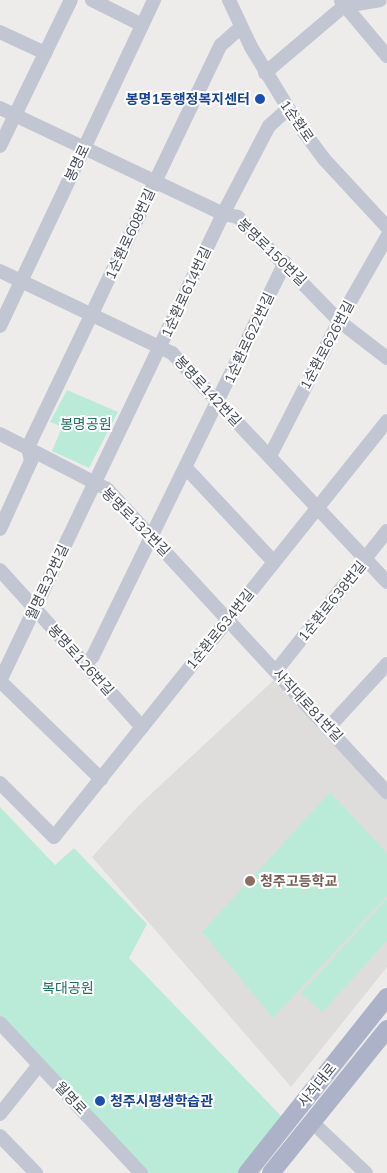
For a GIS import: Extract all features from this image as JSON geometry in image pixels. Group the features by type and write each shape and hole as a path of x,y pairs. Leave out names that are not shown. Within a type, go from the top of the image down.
{"main road":[{"name":"사직대로","path":"247,1173 387,997"},
{"name":"사직대로","path":"272,1173 387,1030"}],"street":[{"path":"0,146 71,0"},
{"path":"92,0 142,25"},
{"name":"봉명로","path":"0,326 154,0"},
{"name":"1순환로","path":"229,0 265,73 288,110 324,159 387,227"},
{"path":"265,73 342,3 380,0"},
{"path":"342,3 387,56"},
{"name":"1순환로608번길","path":"28,447 221,45 241,27"},
{"path":"0,32 45,53"},
{"name":"봉명로150번길","path":"0,108 223,214 238,217 285,262 339,321 387,358"},
{"name":"1순환로614번길","path":"94,482 223,214 270,126 288,110"},
{"name":"1순환로626번길","path":"270,456 339,321 387,237"},
{"name":"1순환로622번길","path":"85,666 94,656 219,402 285,262"},
{"name":"봉명로142번길","path":"0,271 172,353 318,506 387,582"},
{"name":"1순환로634번길","path":"0,783 54,837 387,421"},
{"name":"봉명로132번길","path":"0,434 107,489 228,619"},
{"path":"0,529 31,462 28,447"},
{"path":"186,468 274,562"},
{"name":"월명로32번길","path":"0,681 94,482"},
{"name":"1순환로638번길","path":"276,671 387,531"},
{"name":"봉명로126번길","path":"0,570 34,610 142,727"},
{"name":"사직대로81번길","path":"228,619 387,792"},
{"path":"328,728 387,664"},
{"path":"0,681 100,779"},
{"name":"월명로","path":"0,1024 140,1173"},
{"path":"0,1114 39,1065"},
{"path":"312,1122 366,1173"},
{"path":"0,1136 36,1173"}],"shaded area":[{"name":"청주고등학교","path":"276,678 387,799 387,967 291,1087 92,857 138,806"}],"green space":[{"name":"봉명공원","path":"67,390 118,412 89,468 52,451 62,427 50,422"},
{"path":"330,792 387,853 387,896 273,1018 202,932"},
{"name":"복대공원","path":"0,807 55,865 74,848 147,924 129,958 283,1118 238,1173 148,1173 0,1015"},
{"path":"387,899 387,941 322,1012 301,993"}],"place":[{"name":"봉명1동행정복지센터","path":"260,99"},
{"name":"청주고등학교","path":"250,881"},
{"name":"청주시평생학습관","path":"100,1101"}]}
